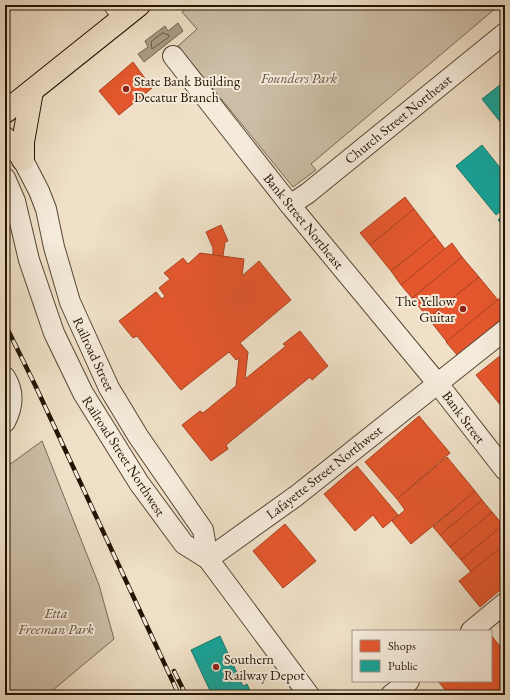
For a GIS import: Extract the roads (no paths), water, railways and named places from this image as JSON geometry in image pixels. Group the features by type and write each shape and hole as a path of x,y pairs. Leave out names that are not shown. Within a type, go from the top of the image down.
{"highway":[{"path":"5,112 32,91 125,9"},
{"path":"22,160 23,142 32,91"}],"street":[{"name":"Church Street Northeast","path":"285,198 505,33"},
{"name":"Bank Street Northeast","path":"173,56 285,198 438,384"},
{"name":"Railroad Street","path":"5,137 22,160 39,191 46,210 54,247 70,302 109,388 138,436 203,530 208,559"},
{"name":"Railroad Street Northwest","path":"5,178 15,201 30,260 54,333 83,394 139,483 184,544 208,559 309,695"},
{"name":"Lafayette Street Northwest","path":"208,559 296,496 505,330"},
{"path":"5,377 10,386 12,409 5,422"},
{"name":"Bank Street","path":"438,384 505,470"},
{"path":"472,630 505,603"},
{"path":"391,695 408,682"}],"water":[{"path":"178,23 183,31 144,62 138,54 148,47 145,41 165,26 168,31"}],"railway":[{"path":"5,324 36,387 179,695"},
{"path":"174,671 186,695"}],"place":[{"name":"State Bank Building Decatur Branch","path":"126,89"},
{"name":"The Yellow Guitar","path":"463,309"},
{"name":"Southern Railway Depot","path":"216,667"}],"park label":[{"name":"Founders Park","path":"299,78"},
{"name":"Etta Freeman Park","path":"56,622"}]}
